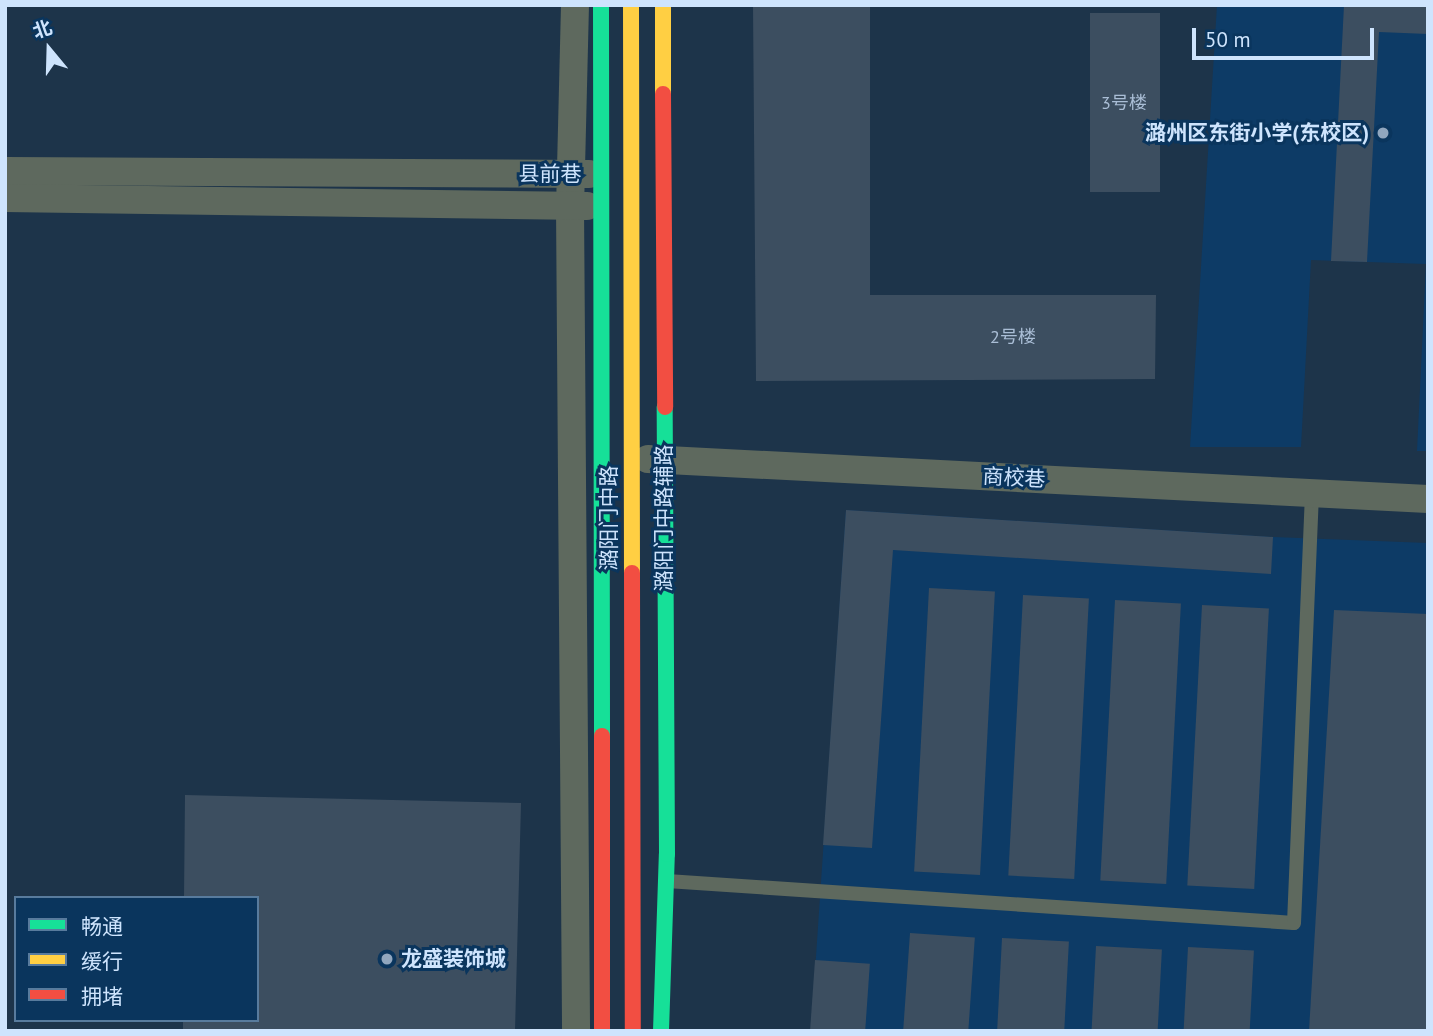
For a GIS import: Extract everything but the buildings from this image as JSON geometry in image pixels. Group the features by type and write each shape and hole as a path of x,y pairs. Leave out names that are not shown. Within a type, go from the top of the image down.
{"main road":[{"name":"潞阳门中路","path":"601,5 602,1031"},
{"name":"潞阳门中路","path":"631,5 630,458 650,879 633,1031"},
{"name":"潞阳门中路辅路","path":"661,1031 650,879 663,460 663,5"}],"street":[{"path":"575,5 570,206 576,1031"},
{"name":"县前巷","path":"5,171 600,174 630,190"},
{"name":"县前巷","path":"5,198 600,206 630,190"},
{"name":"商校巷","path":"600,456 1428,499"}],"lane":[{"path":"603,875 1294,923 1312,493"}],"shaded area":[{"path":"1217,5 1428,5 1428,451 1417,451 1426,264 1311,260 1301,447 1190,447"},
{"path":"846,510 1273,537 1428,543 1428,1031 811,1031"}],"traffic: fast":[{"path":"601,5 602,736"},
{"path":"661,1031 667,854 665,407"}],"traffic: slow":[{"path":"631,5 632,573"},
{"path":"663,5 663,94"}],"traffic: jam":[{"path":"663,94 665,407"},
{"path":"632,573 633,1031"},
{"path":"602,736 602,1031"}],"place":[{"name":"潞州区东街小学(东校区)","path":"1383,133"},
{"name":"龙盛装饰城","path":"387,959"}]}
